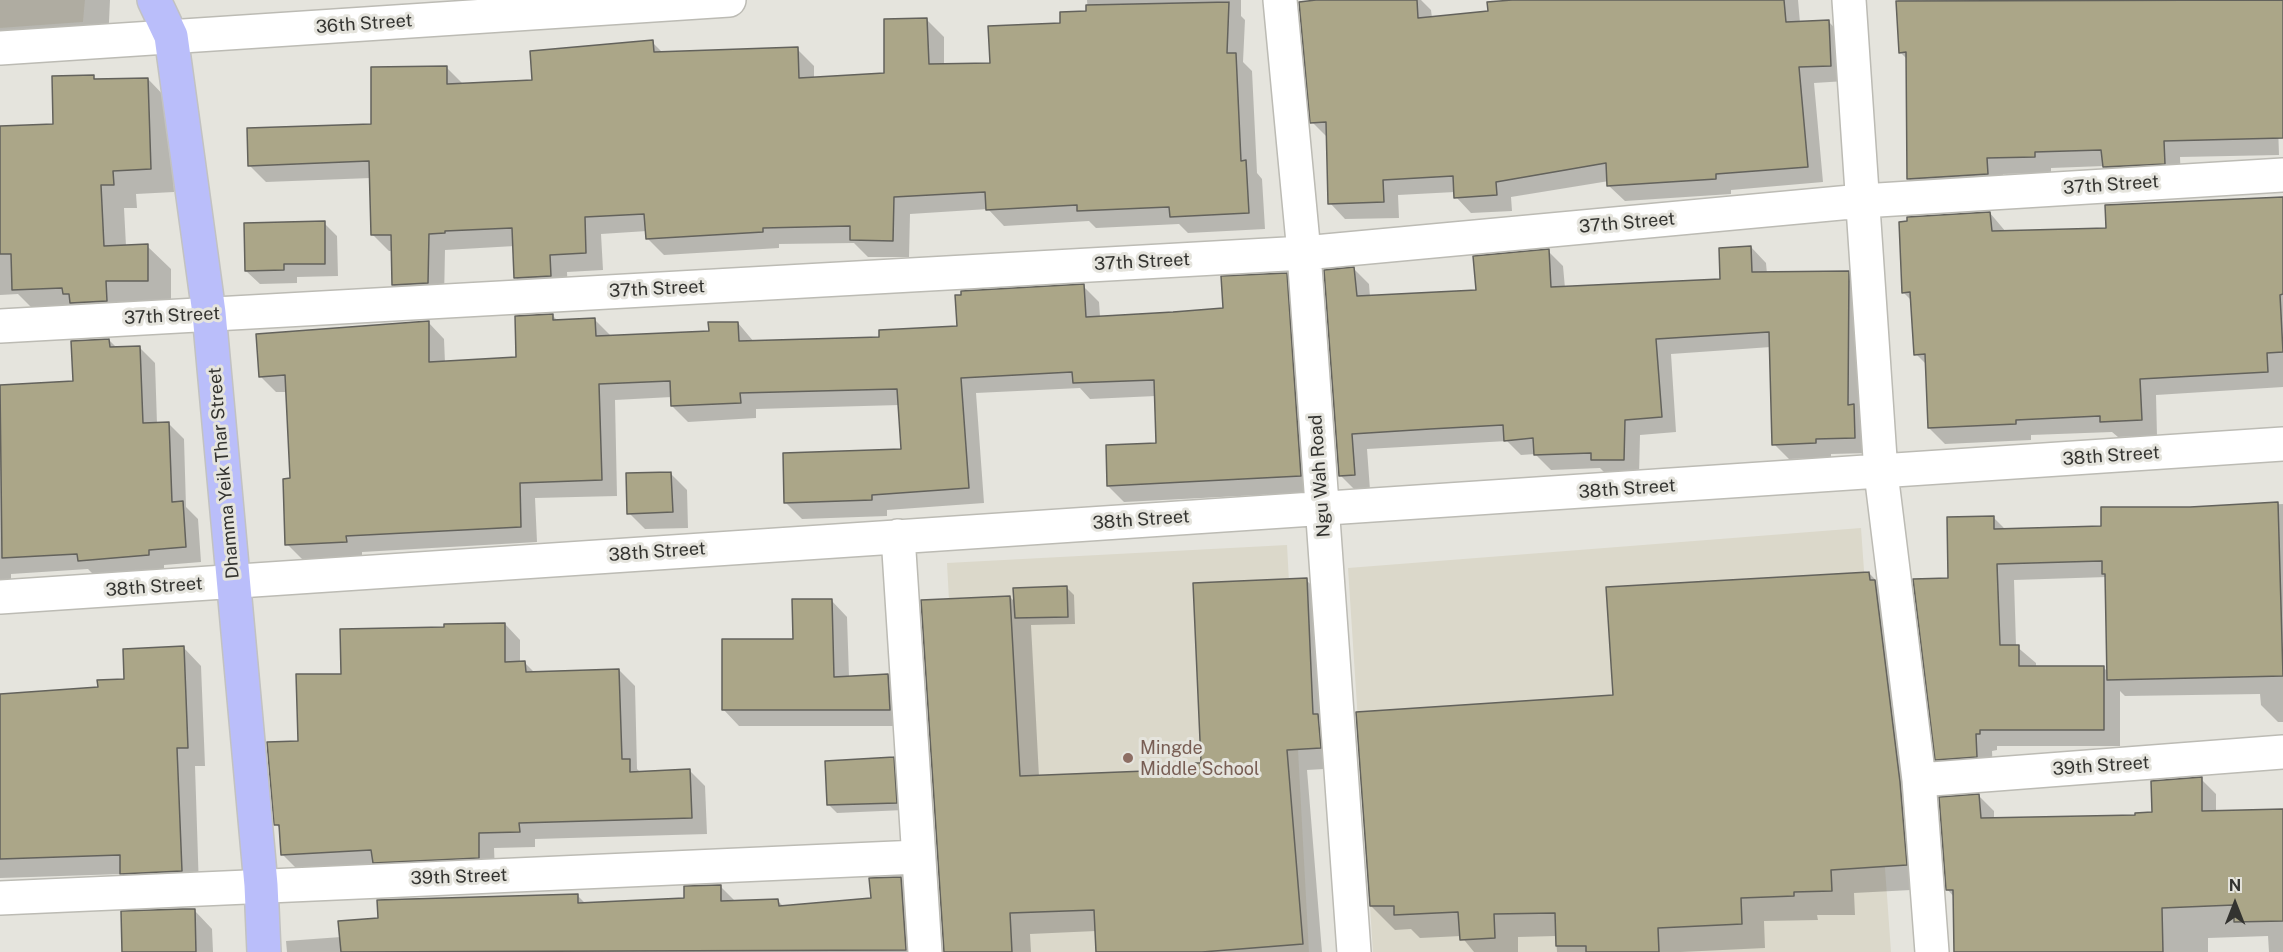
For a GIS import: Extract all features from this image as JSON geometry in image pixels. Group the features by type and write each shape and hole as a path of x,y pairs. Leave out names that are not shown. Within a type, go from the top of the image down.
{"main road":[{"name":"Dhamma Yeik Thar Street","path":"154,0 171,36 209,314 235,582 261,885 264,952"}],"street":[{"name":"36th Street","path":"0,48 729,0"},
{"name":"Ngu Wah Road","path":"1280,0 1304,253 1354,952"},
{"path":"1848,0 1881,473 1920,780 1932,952"},
{"name":"37th Street","path":"0,326 1304,253 1862,201 2283,175"},
{"name":"38th Street","path":"0,597 1881,473 2283,444"},
{"path":"898,536 925,952"},
{"name":"39th Street","path":"1920,780 2283,752"},
{"name":"39th Street","path":"0,898 918,857"}],"shaded area":[{"path":"0,0 85,0 83,22 0,28"},
{"path":"1861,528 1891,952 1373,952 1348,568"},
{"name":"Mingde Middle School","path":"1287,545 1309,952 968,952 947,563"}],"building":[{"path":"1417,0 1418,18 1488,11 1487,2 1512,0 1784,0 1786,22 1829,20 1831,66 1799,67 1808,167 1716,174 1716,179 1607,186 1606,163 1496,182 1497,195 1454,198 1453,176 1383,180 1384,202 1328,204 1326,122 1310,123 1299,2"},
{"path":"2283,0 2283,138 2164,141 2165,164 2103,167 2101,150 2035,152 2035,157 1987,158 1988,174 1907,179 1906,52 1899,53 1896,1"},
{"path":"1229,2 1227,53 1236,53 1241,161 1246,160 1249,213 1170,217 1169,207 1077,211 1077,205 986,210 985,192 894,197 893,241 850,240 850,226 763,228 763,232 646,239 644,214 585,217 586,253 550,255 551,276 514,278 512,228 445,231 445,233 429,234 428,283 392,285 391,235 371,235 369,161 248,166 247,128 371,124 371,67 447,66 447,84 532,80 530,51 653,40 654,52 798,47 799,78 884,73 884,19 927,18 929,64 990,63 988,26 1060,23 1060,12 1086,11 1086,5"},
{"path":"94,75 94,79 148,78 151,169 113,171 114,185 101,185 104,246 148,244 148,281 106,281 107,301 70,303 69,294 63,294 62,288 12,290 11,254 0,254 0,126 53,124 52,76"},
{"path":"2283,197 2283,294 2280,295 2283,352 2267,353 2268,372 2140,379 2142,420 2100,422 2100,416 2016,420 2016,424 1928,428 1925,354 1914,355 1910,292 1902,293 1899,222 1907,221 1907,217 1990,212 1992,231 2106,228 2105,205"},
{"path":"325,221 325,264 284,264 284,270 245,271 244,223"},
{"path":"1751,246 1752,272 1849,271 1848,405 1854,404 1855,438 1816,439 1816,443 1772,445 1769,332 1656,339 1662,417 1625,420 1624,460 1591,460 1591,453 1534,455 1533,438 1504,441 1503,425 1430,429 1352,434 1355,475 1339,476 1324,270 1354,267 1357,296 1476,290 1473,256 1549,249 1551,287 1720,279 1719,248"},
{"path":"1287,273 1301,476 1107,486 1106,445 1156,443 1154,380 1073,383 1072,372 961,378 969,488 872,495 872,500 784,503 783,453 901,449 897,389 740,393 741,403 671,406 670,381 599,384 602,480 520,483 521,527 346,536 347,542 285,545 283,479 290,478 285,375 259,377 256,334 429,321 429,362 516,357 515,316 553,314 553,320 595,318 596,336 709,331 708,322 738,322 739,341 879,337 879,330 957,326 955,295 961,295 961,291 1084,284 1086,317 1223,308 1221,276"},
{"path":"109,339 110,347 140,346 143,423 169,422 172,502 183,501 186,547 149,550 149,555 78,561 77,554 2,558 0,385 73,381 71,341"},
{"path":"671,472 673,512 627,514 626,473"},
{"path":"2278,502 2283,676 2107,680 2105,574 2102,574 2102,561 1997,564 2000,645 2019,645 2019,666 2104,666 2104,730 1980,730 1980,734 1976,734 1977,757 1935,760 1913,579 1948,578 1947,517 1994,516 1994,529 2101,526 2101,507 2190,507"},
{"path":"1869,572 1870,580 1875,580 1900,782 1907,865 1831,870 1832,891 1794,892 1794,896 1741,898 1742,924 1658,928 1659,952 1586,952 1586,946 1556,946 1555,913 1494,914 1495,938 1460,940 1458,912 1394,915 1394,906 1370,906 1356,712 1613,695 1606,587"},
{"name":"Mingde Middle School","path":"1307,578 1313,714 1318,714 1321,748 1287,750 1303,944 1202,952 1096,952 1094,910 1010,913 1012,952 944,952 921,600 1010,596 1020,776 1196,769 1195,763 1201,763 1193,583"},
{"path":"1067,586 1068,617 1015,618 1013,588"},
{"path":"792,599 832,599 834,677 888,674 890,710 722,710 722,639 793,639"},
{"path":"505,623 505,662 525,661 526,672 619,669 622,759 630,759 630,772 690,769 692,818 519,823 520,832 479,833 479,858 373,863 371,850 281,855 279,825 274,825 267,742 298,741 296,674 341,674 340,629"},
{"path":"184,646 188,748 177,748 182,871 120,874 120,855 0,859 0,694 98,687 97,680 124,679 123,649"},
{"path":"894,757 897,803 827,805 825,761"},
{"path":"2202,777 2202,811 2283,809 2283,921 2234,922 2234,905 2162,908 2163,952 1954,952 1953,890 1946,890 1939,797 1979,794 1981,818 2135,815 2135,813 2152,812 2151,781"},
{"path":"901,877 906,950 341,952 338,921 378,918 377,900 578,894 578,903 684,898 684,886 721,885 721,901 778,899 779,906 871,898 869,878"},
{"path":"195,909 196,952 122,952 121,911"}],"place":[{"name":"Mingde Middle School","path":"1128,758"}]}
